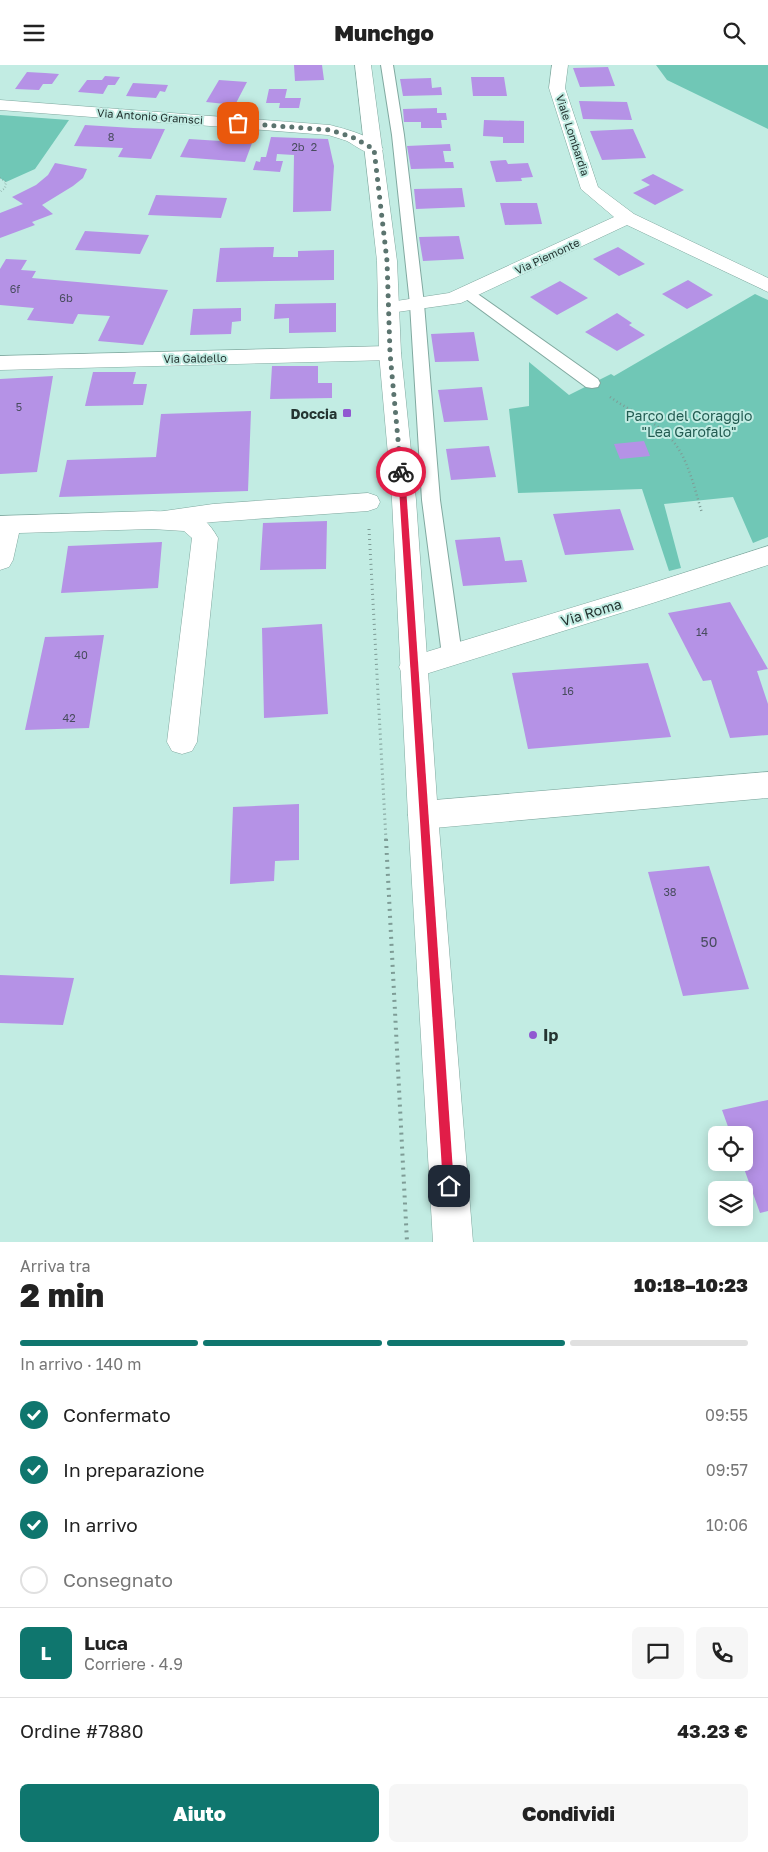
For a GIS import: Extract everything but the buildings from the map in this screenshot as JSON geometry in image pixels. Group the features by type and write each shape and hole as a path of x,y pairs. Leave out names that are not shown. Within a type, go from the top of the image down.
{"street":[{"name":"Viale Lombardia","path":"560,65 557,88 590,189 627,218 768,286"},
{"path":"364,69 387,261 390,353 404,500 413,667 453,1242"},
{"name":"Via Antonio Gramsci","path":"0,105 330,130"},
{"path":"330,130 370,118"},
{"path":"330,130 347,135 374,149"},
{"name":"Via Piemonte","path":"390,307 454,299 627,218"},
{"name":"Via Galdello","path":"0,363 390,353"},
{"path":"0,560 4,525 152,520 213,513 368,502"},
{"path":"152,520 190,522 200,529 205,538 182,742"},
{"name":"Via Roma","path":"413,667 647,595 768,555"},
{"path":"423,815 768,785"}],"lane":[{"path":"364,69 388,69 417,303 431,500 452,655"},
{"path":"467,293 592,383"}],"path":[{"path":"0,178 6,182 5,188 0,192"},
{"path":"592,383 615,401 661,430 676,444 702,513"},
{"path":"368,502 407,1242"}],"green space":[{"path":"656,65 768,65 768,129 667,80"},
{"path":"0,115 69,120 35,169 6,182 0,178"},
{"name":"Parco del Coraggio \"Lea Garofalo\"","path":"755,294 768,300 768,537 753,543 733,497 664,504 681,568 669,571 642,489 518,493 509,409 529,406 529,362 569,395 611,374 614,376"}],"way so far":[{"path":"238,123 330,130 352,137 374,149 387,261 390,353 401,472"}],"place":[{"name":"Doccia","path":"347,413"},
{"name":"Ip","path":"533,1035"}],"route":[{"path":"401,472 421,797 449,1186"}]}
